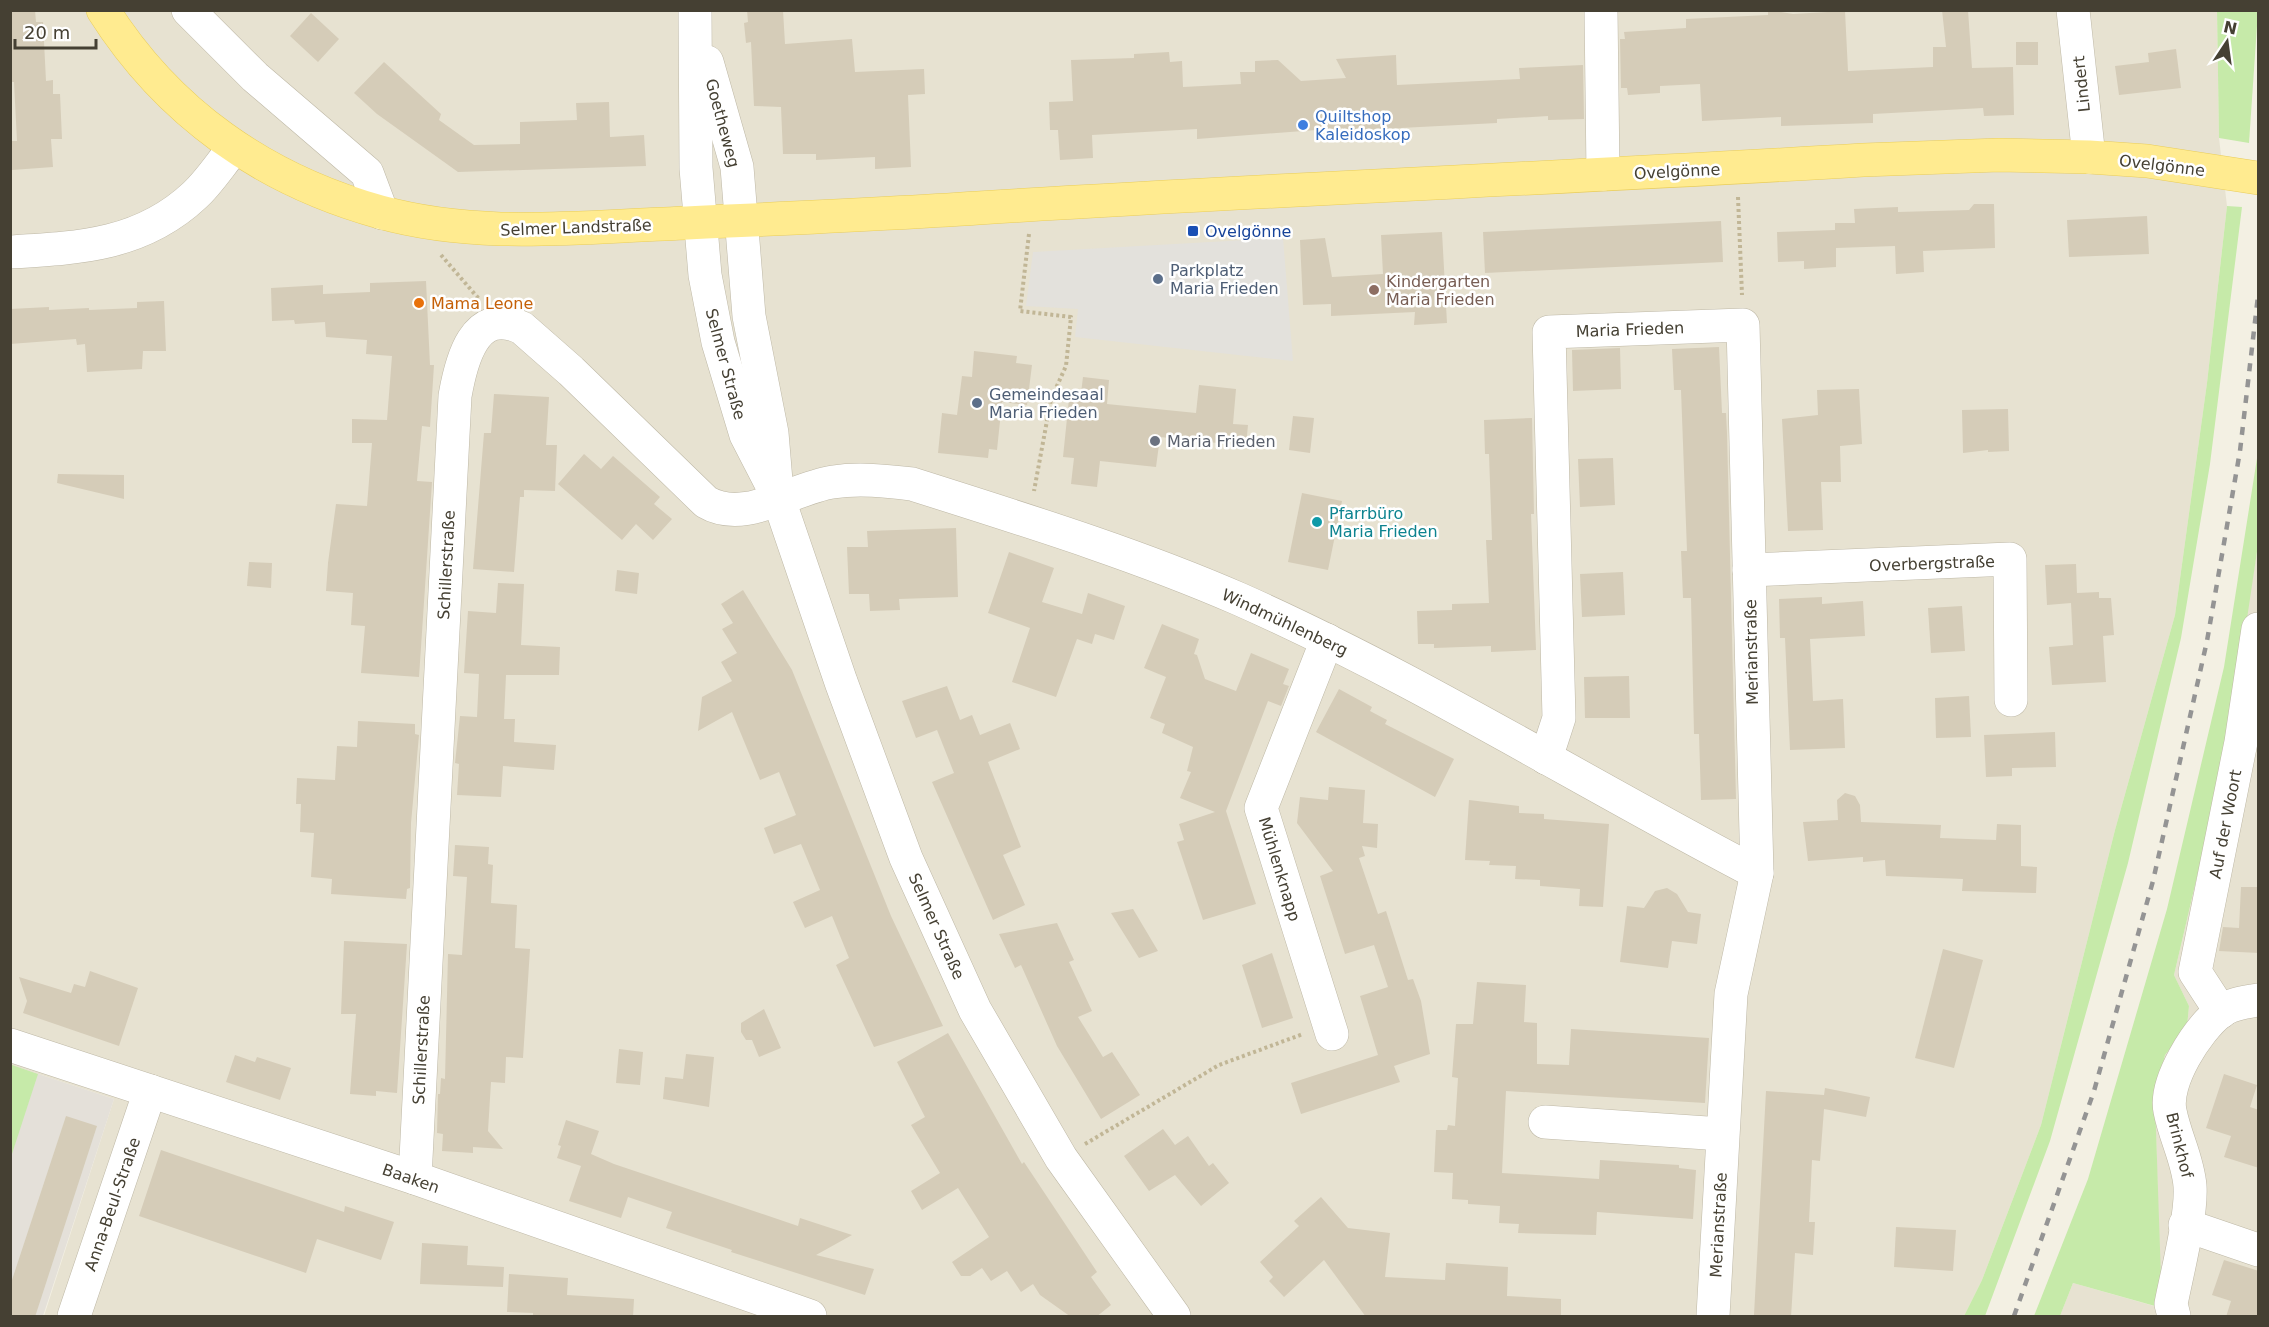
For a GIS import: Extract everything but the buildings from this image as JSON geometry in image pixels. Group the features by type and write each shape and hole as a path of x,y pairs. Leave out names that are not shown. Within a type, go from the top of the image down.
{"main road":[{"name":"Selmer Landstraße","path":"103,10 165,89 234,148 276,173 330,197 382,213 426,223 481,230 537,231 699,222"},
{"name":"Ovelgönne","path":"699,222 1863,160 1999,155 2146,161 2259,178"}],"street":[{"path":"188,10 255,76 367,173 382,213"},
{"path":"1601,10 1603,174"},
{"name":"Lindert","path":"2073,10 2089,157"},
{"name":"Goetheweg","path":"695,18 737,167 741,221"},
{"name":"Goetheweg","path":"695,18 699,222"},
{"path":"10,252 110,243 148,229 195,195 234,148"},
{"name":"Selmer Straße","path":"741,221 749,315 772,433 778,497"},
{"name":"Selmer Straße","path":"699,222 711,309 732,392 746,435 778,497 841,682 906,858 975,1010 1061,1158 1174,1317"},
{"path":"501,323 513,323 522,328 571,371 706,502 727,511 745,511 778,497"},
{"name":"Schillerstraße","path":"415,1178 455,396 459,370 471,342 491,325 501,323"},
{"name":"Merianstraße","path":"1713,1317 1731,994 1757,873 1743,325"},
{"name":"Maria Frieden","path":"1546,759 1559,718 1549,332 1743,325"},
{"name":"Windmühlenberg","path":"778,497 833,482 886,481 912,484 1186,578 1327,640 1757,873"},
{"name":"Overbergstraße","path":"1749,570 2010,559 2011,700"},
{"name":"Auf der Woort","path":"2221,1011 2195,972 2241,742 2259,629"},
{"name":"Mühlenknapp","path":"1327,640 1261,807 1330,1030"},
{"name":"Brinkhof","path":"2174,1317 2171,1304 2190,1188 2185,1159 2169,1109 2175,1078 2187,1052 2202,1029 2221,1011 2259,1000"},
{"name":"Baaken","path":"10,1045 415,1178 749,1306 810,1317"},
{"name":"Anna-Beul-Straße","path":"74,1317 150,1091"},
{"path":"1545,1122 1722,1134"},
{"path":"2185,1225 2259,1250"}],"path":[{"path":"1737,168 1743,325"},
{"path":"1028,522 1051,399 1066,366 1071,317 1020,311 1029,234"},
{"path":"438,252 501,323"},
{"path":"1061,1158 1219,1065 1330,1030"}],"shaded area":[{"path":"11,11 2217,11 2219,138 2227,206 2207,383 2175,615 2115,830 2041,1125 1982,1280 1964,1316 44,1316 114,1099 11,1065"},
{"name":"Parkplatz Maria Frieden","path":"1283,238 1293,361 1075,337 1078,309 1026,306 1033,252"},
{"path":"2258,545 2258,1316 2060,1316 2073,1283 2161,1308 2155,1100 2165,1055 2187,1027 2189,1006 2174,975 2220,778"},
{"path":"11,1065 114,1099 43,1316 11,1316"}],"green space":[{"path":"2217,11 2258,11 2249,143 2219,138"},
{"path":"2227,206 2242,207 2210,464 2181,638 2128,863 2050,1141 1985,1316 1964,1316 1982,1280 2041,1125 2115,830 2175,615 2207,383"},
{"path":"2258,452 2258,545 2238,679 2220,778 2174,975 2189,1006 2187,1027 2165,1055 2155,1100 2162,1308 2073,1283 2060,1316 2034,1316 2088,1179 2167,909 2224,667"},
{"path":"12,1065 38,1074 11,1157 10,1069"}],"railway":[{"path":"2014,1316 2094,1091 2153,881 2207,641 2240,451 2258,296"}],"place":[{"name":"Quiltshop Kaleidoskop","path":"1303,125"},
{"name":"Ovelgönne","path":"1193,231"},
{"name":"Parkplatz Maria Frieden","path":"1158,279"},
{"name":"Kindergarten Maria Frieden","path":"1374,290"},
{"name":"Mama Leone","path":"419,303"},
{"name":"Gemeindesaal Maria Frieden","path":"977,403"},
{"name":"Maria Frieden","path":"1155,441"},
{"name":"Pfarrbüro Maria Frieden","path":"1317,522"}]}
